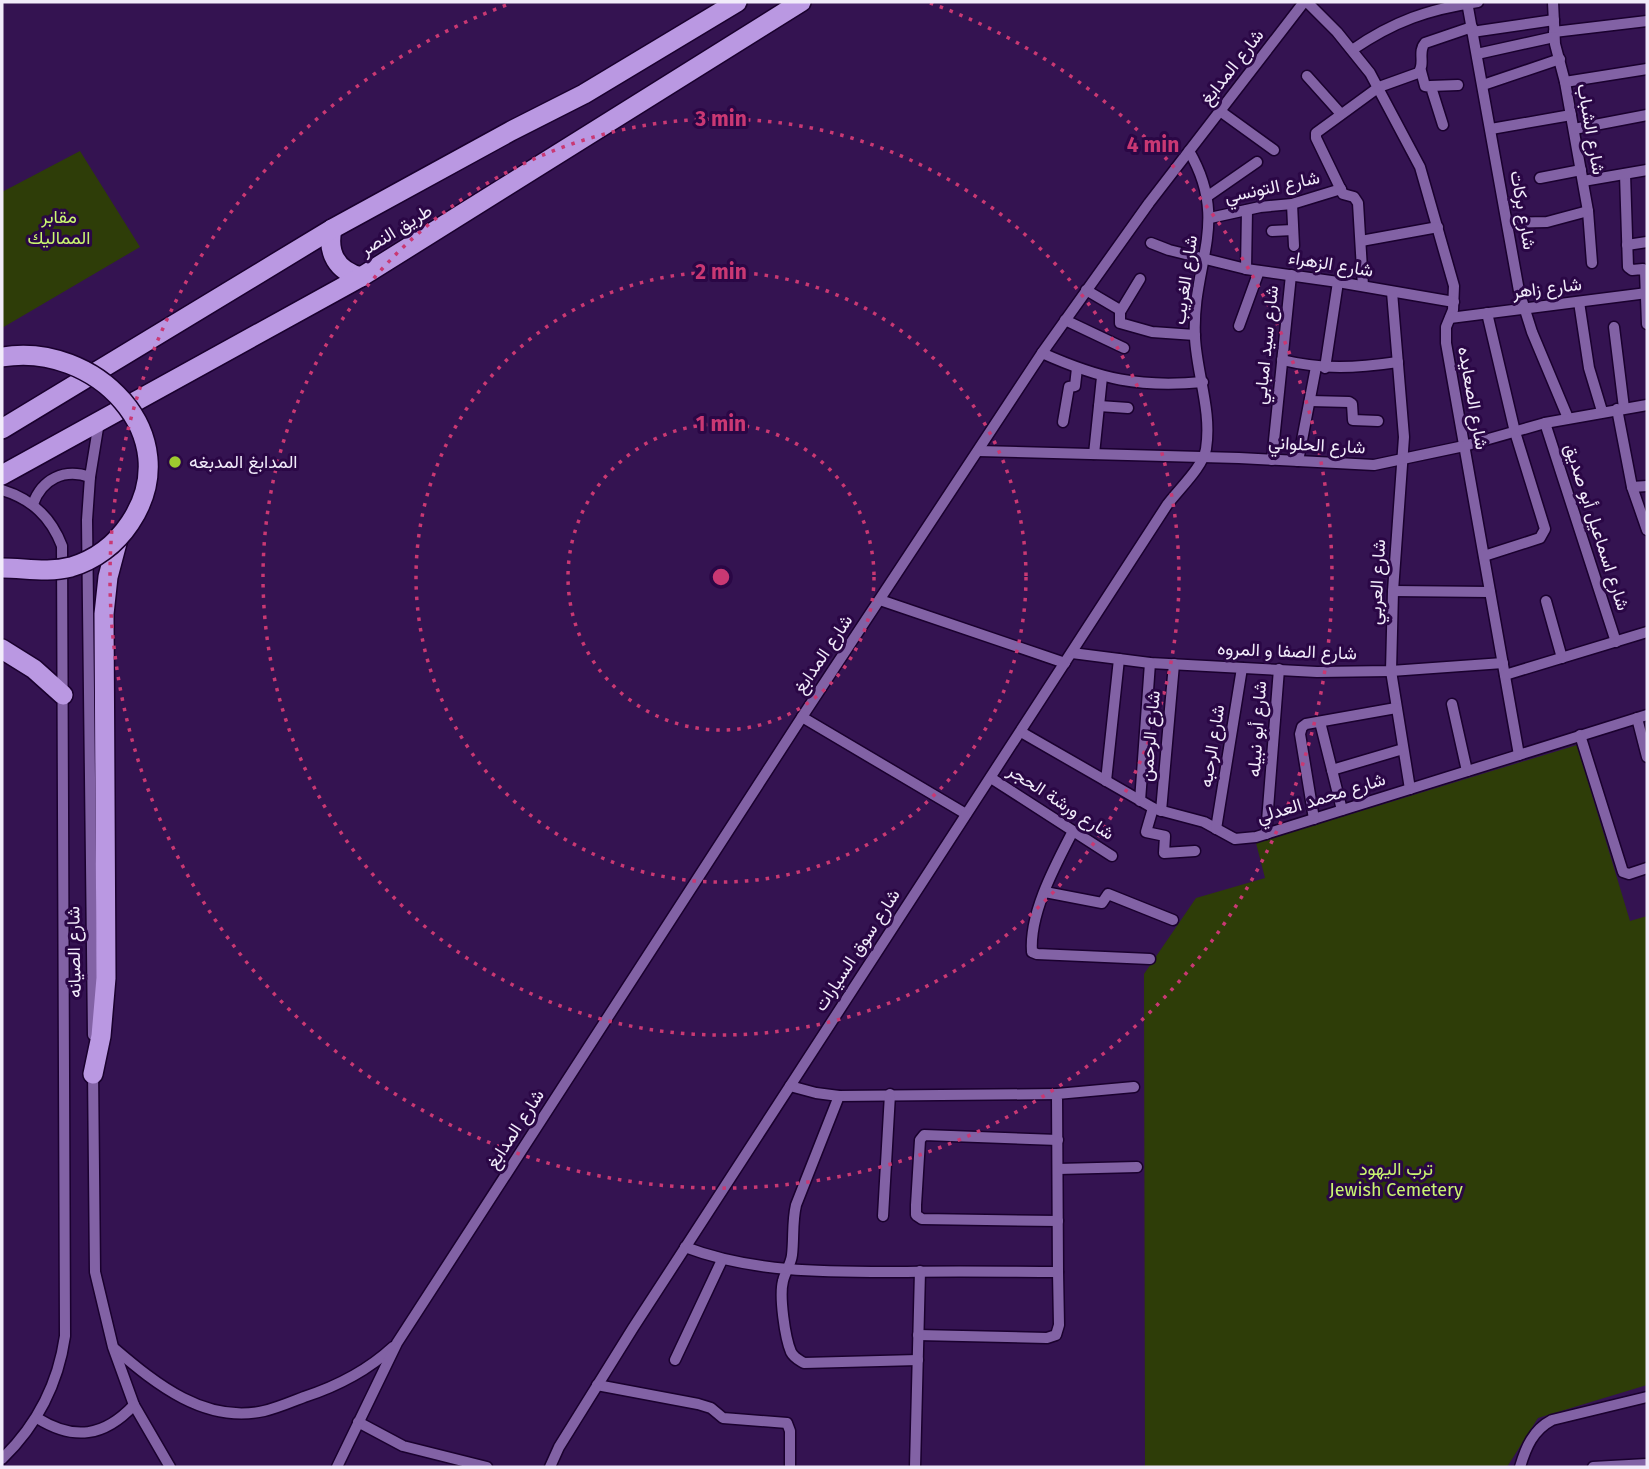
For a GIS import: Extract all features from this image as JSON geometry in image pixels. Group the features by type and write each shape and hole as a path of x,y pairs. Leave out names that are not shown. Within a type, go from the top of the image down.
{"highway":[{"name":"طريق النصر","path":"2,429 332,229 584,94 737,2"},
{"name":"طريق النصر","path":"2,475 361,277 801,2"},
{"path":"332,229 331,250 335,260 351,274 361,277"},
{"path":"2,357 49,357 76,365 100,379 128,407 144,440 147,478 141,505 135,517 118,539 96,556 71,566 44,570 2,568"},
{"path":"93,1074 105,998 104,614 108,578 118,539"},
{"path":"2,649 34,669 63,695"}],"street":[{"name":"شارع الصعايده","path":"1306,2 1352,50 1380,87 1406,144 1420,167 1438,227 1454,286 1454,302 1446,327 1446,343 1520,755"},
{"name":"شارع المدابغ","path":"337,1467 397,1343 802,717 1042,353 1189,151 1306,2"},
{"path":"1352,50 1391,25 1408,18 1471,2"},
{"name":"شارع بركات","path":"1471,2 1472,29 1524,309 1568,418"},
{"name":"شارع الشباب","path":"1553,2 1554,34 1588,211 1592,263"},
{"path":"1458,85 1424,86 1421,71 1423,45 1472,29 1554,20"},
{"path":"1477,54 1554,34 1647,21"},
{"path":"1483,85 1560,59"},
{"path":"1565,82 1647,69"},
{"path":"1363,286 1358,203 1354,197 1344,195 1340,189 1316,136 1318,131 1380,87 1421,71"},
{"path":"1307,76 1341,114"},
{"path":"1430,86 1443,125"},
{"path":"1220,111 1274,150"},
{"path":"1491,129 1571,115"},
{"path":"1574,129 1647,115"},
{"name":"شارع الغريب","path":"1189,151 1201,174 1208,196 1210,218 1196,298 1195,335 1206,399 1204,458"},
{"path":"1208,196 1257,162"},
{"path":"1540,178 1625,174 1647,170"},
{"path":"1625,174 1629,268 1645,271 1647,324"},
{"name":"شارع التونسي","path":"1210,218 1292,204 1340,189"},
{"path":"1292,204 1294,246"},
{"path":"1246,268 1247,210"},
{"path":"1508,223 1547,222 1588,211"},
{"path":"1361,241 1438,227"},
{"path":"1272,231 1293,230"},
{"path":"1627,245 1647,242"},
{"name":"شارع الزهراء","path":"1150,243 1259,271 1454,302"},
{"path":"1239,326 1259,271"},
{"name":"شارع سيد امبابي","path":"1272,460 1291,275"},
{"path":"1140,279 1120,312 1118,322 1166,334 1195,335"},
{"path":"1298,461 1338,282"},
{"path":"1086,290 1120,312"},
{"name":"شارع العربي","path":"1392,292 1404,460 1393,591 1391,671 1410,789"},
{"name":"شارع زاهر","path":"1451,318 1647,293"},
{"path":"1579,302 1587,357 1602,411"},
{"path":"1483,556 1540,538 1545,532 1515,432 1487,313"},
{"path":"1065,320 1124,348"},
{"path":"1615,327 1621,409 1632,487 1647,530"},
{"path":"1042,353 1102,377 1154,384 1203,382"},
{"path":"1282,360 1350,369 1398,362"},
{"path":"1063,422 1069,387 1074,386 1077,368"},
{"path":"1094,454 1102,377"},
{"path":"1310,401 1349,402 1352,404 1352,419 1378,421"},
{"name":"شارع الحلواني","path":"978,451 1374,465 1464,446 1545,423 1647,405"},
{"path":"1099,406 1128,408"},
{"name":"شارع الصيانه","path":"99,421 90,477 87,542 95,1272 113,1347 134,1405 170,1467"},
{"name":"شارع اسماعيل أبو صديق","path":"1545,423 1616,642"},
{"name":"شارع سوق السيارات","path":"550,1467 554,1454 685,1247 1167,505 1204,458"},
{"path":"33,505 40,490 51,479 74,473 90,477"},
{"path":"1632,487 1647,486"},
{"name":"شارع الصيانه","path":"2,490 33,505 51,523 62,546 65,1336 53,1387 37,1418 2,1459"},
{"path":"1393,591 1490,592"},
{"name":"شارع الصفا و المروه","path":"880,600 1068,658 1279,670 1391,671 1503,663"},
{"path":"1546,601 1562,658"},
{"path":"1505,675 1647,632"},
{"path":"1106,781 1119,659"},
{"path":"1140,801 1150,663"},
{"name":"شارع الرحمن","path":"1174,664 1157,810 1146,832 1164,835 1164,853 1195,851"},
{"name":"شارع الرحبه","path":"1216,829 1242,668"},
{"name":"شارع أبو نبيله","path":"1266,834 1279,670"},
{"path":"1451,704 1466,771"},
{"path":"1314,819 1300,734 1303,725 1396,708"},
{"path":"1642,716 1647,757"},
{"name":"شارع محمد العدلي","path":"1021,732 1157,810 1198,820 1240,839 1266,834 1642,716"},
{"path":"802,717 966,814"},
{"path":"1320,722 1342,810"},
{"path":"1580,735 1623,872 1627,874 1647,868"},
{"path":"1332,771 1403,749"},
{"name":"شارع ورشة الحجر","path":"991,778 1112,856"},
{"path":"1073,831 1037,915 1032,947 1034,953 1150,959"},
{"path":"1045,892 1100,903 1104,902 1108,894 1172,920"},
{"path":"790,1086 839,1096 1057,1094 1134,1087"},
{"path":"883,1216 890,1094"},
{"path":"918,1335 1047,1338 1056,1335 1059,1325 1057,1094"},
{"path":"839,1096 792,1221 792,1255 783,1279 781,1307 791,1352 804,1363 918,1360"},
{"path":"1058,1140 924,1135 919,1140 916,1205 916,1215 922,1219 1058,1222"},
{"path":"1058,1169 1137,1167"},
{"path":"685,1247 722,1260 788,1269 1058,1272"},
{"path":"676,1360 722,1260"},
{"path":"915,1467 920,1271"},
{"name":"شارع المدابغ","path":"113,1347 154,1381 179,1397 206,1408 249,1412 263,1411 335,1386 370,1366 397,1343"},
{"path":"597,1385 698,1404 711,1408 723,1419 787,1423 790,1431 790,1467"},
{"path":"1520,1467 1532,1436 1541,1426 1552,1420 1647,1397"},
{"path":"37,1418 70,1433 88,1433 106,1428 121,1419 134,1405"},
{"path":"358,1422 403,1446 487,1467"},
{"path":"1593,1467 1647,1464"}],"green space":[{"name":"مقابر المماليك","path":"80,151 140,247 2,328 2,192"},
{"name":"ترب اليهود Jewish Cemetery","path":"1577,745 1630,921 1647,916 1647,1385 1538,1418 1507,1467 1145,1467 1144,974 1196,898 1265,878 1256,843"}],"place":[{"name":"المدابغ المدبغه","path":"175,462"}]}
